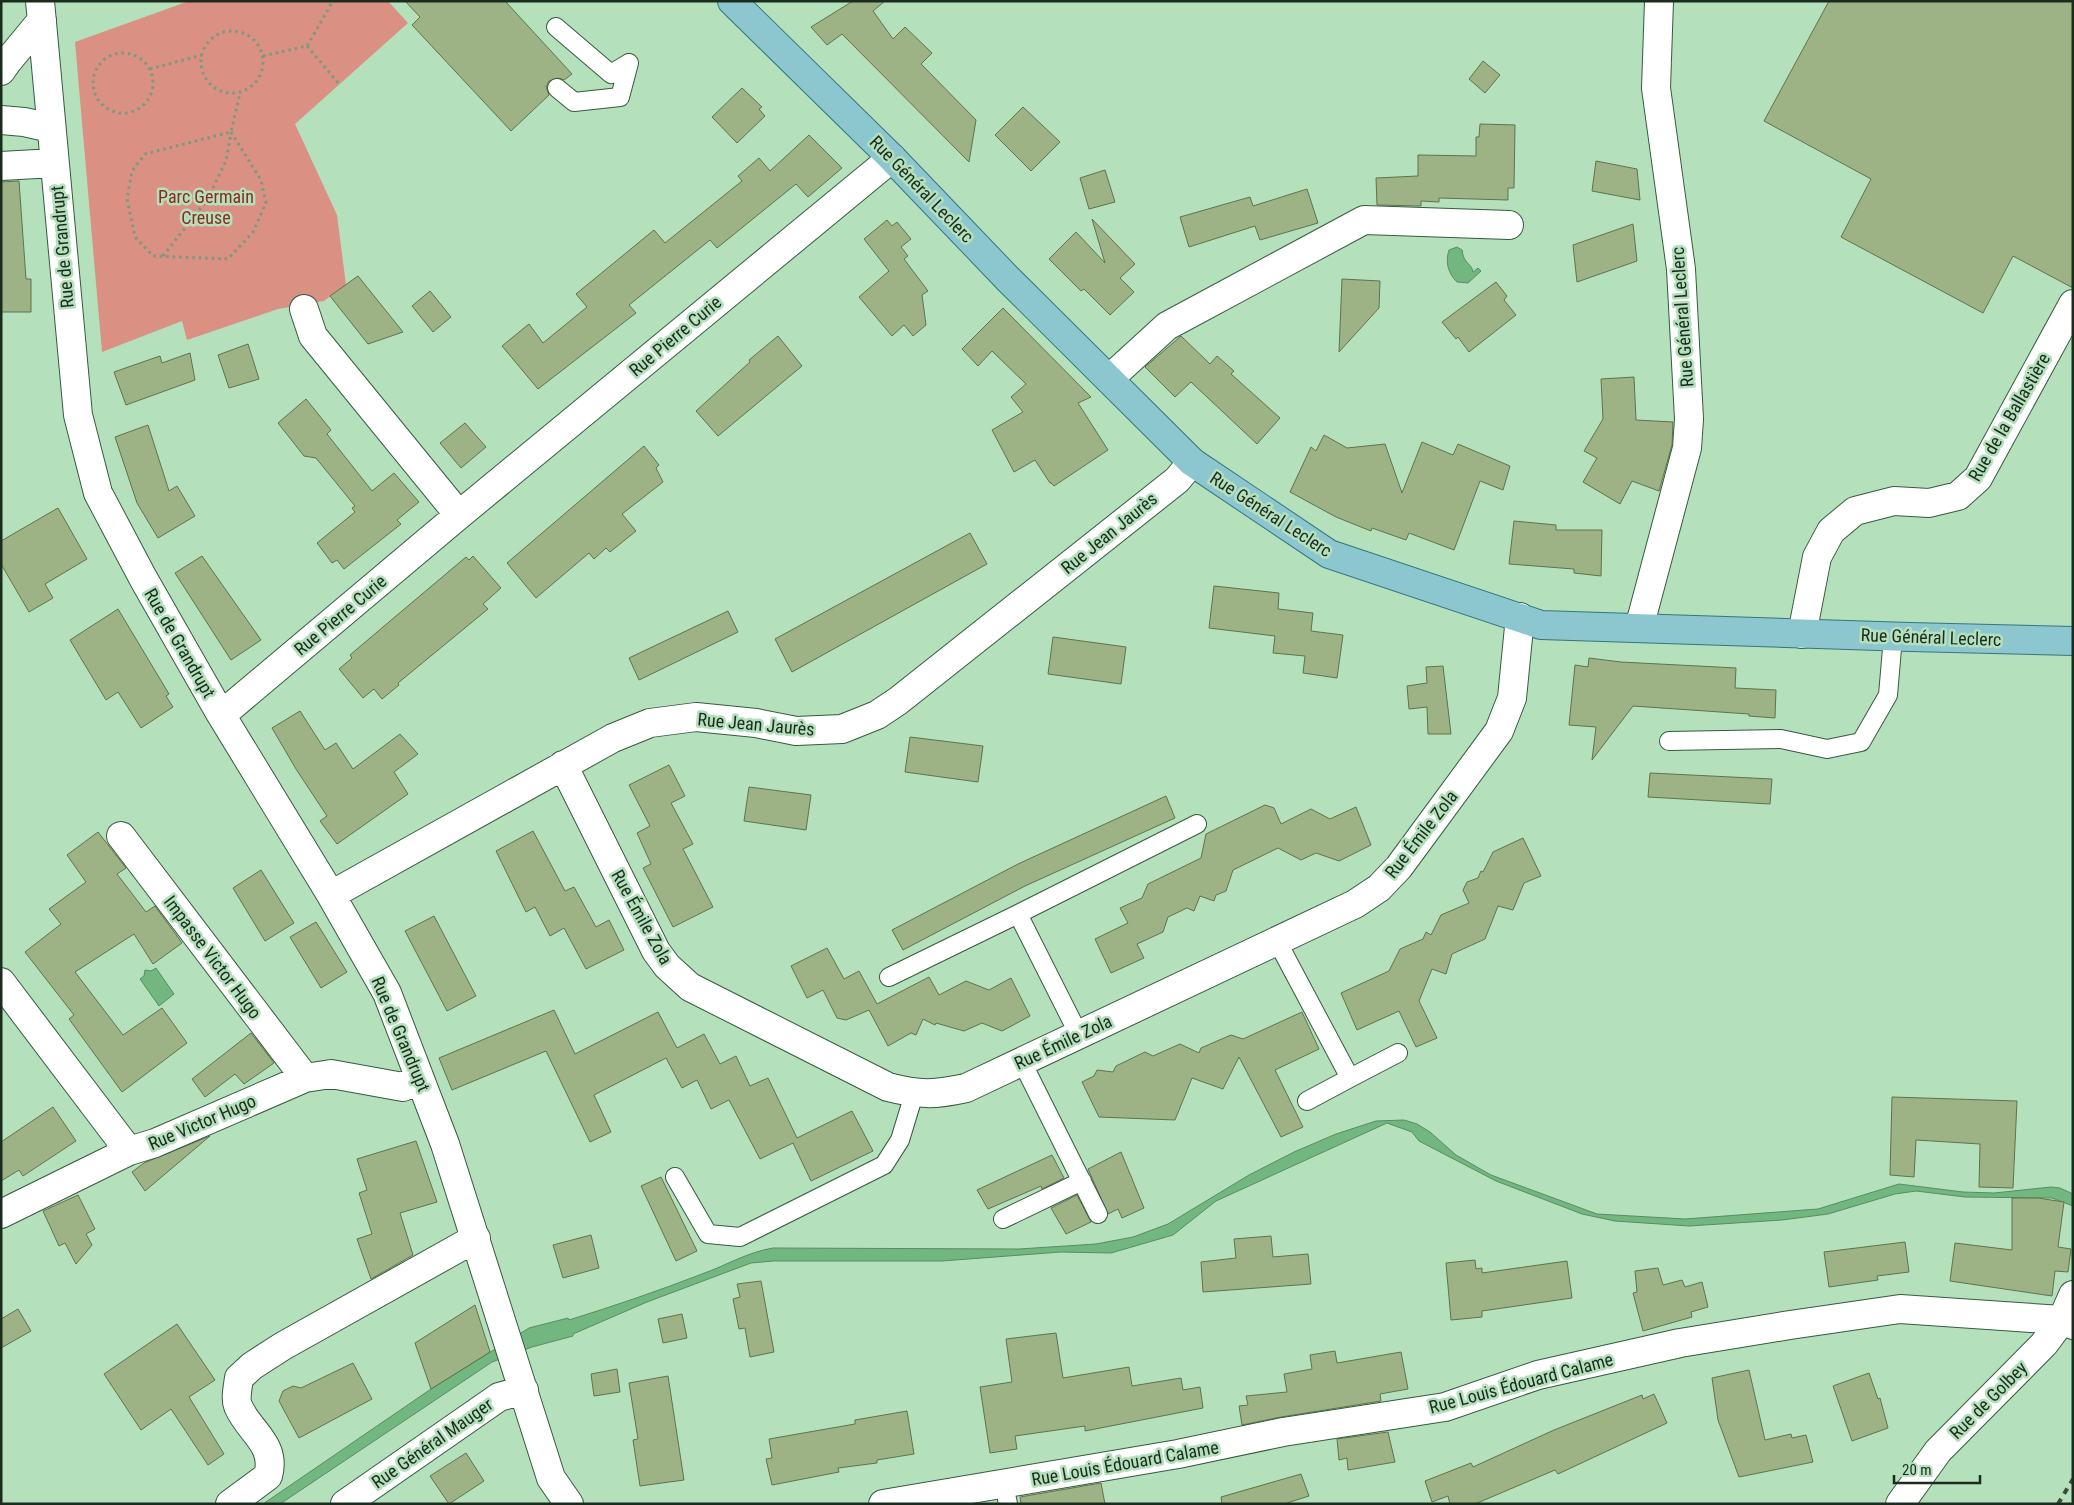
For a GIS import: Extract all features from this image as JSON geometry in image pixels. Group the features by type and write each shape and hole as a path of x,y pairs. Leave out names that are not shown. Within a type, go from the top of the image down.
{"main road":[{"name":"Rue Général Leclerc","path":"732,1 892,158 1008,279 1192,462 1329,554 1541,624 1894,637 2073,641"}],"street":[{"name":"Rue Général Leclerc","path":"1639,628 1687,448 1689,419 1681,270 1656,88 1659,1"},
{"path":"1,71 41,10"},
{"name":"Rue de Grandrupt","path":"41,10 78,415 98,493 143,578 220,713 331,895 387,993 445,1144 511,1346 551,1478 569,1504"},
{"path":"1,120 24,122 51,128"},
{"name":"Rue Pierre Curie","path":"220,713 232,706 459,515 892,158"},
{"path":"1,166 54,164"},
{"path":"1109,379 1167,326 1364,220 1508,225"},
{"name":"Rue de la Ballastière","path":"1802,634 1817,557 1831,531 1855,511 1894,501 1929,503 1958,496 1978,478 2073,304"},
{"path":"304,309 313,336 459,515"},
{"name":"Rue Jean Jaurès","path":"331,895 613,738 650,723 696,717 756,723 796,731 842,729 877,715 898,701 1177,480 1192,462"},
{"name":"Rue Émile Zola","path":"563,766 656,951 666,966 690,987 888,1087 914,1094 940,1094 966,1088 1022,1062 1355,904 1379,888 1399,867 1499,731 1512,698 1520,617"},
{"name":"Impasse Victor Hugo","path":"121,836 305,1078"},
{"name":"Rue Victor Hugo","path":"1,982 129,1151 155,1143 305,1078 331,1074 403,1087 420,1079"},
{"path":"1,1214 129,1151"},
{"path":"230,1504 268,1476 271,1464 270,1454 237,1404 239,1378 252,1366 283,1346 476,1238"},
{"name":"Rue de Golbey","path":"1900,1504 1938,1450 2068,1322 2073,1295"},
{"name":"Rue Louis Édouard Calame","path":"883,1504 1006,1494 1283,1432 1445,1407 1538,1375 1680,1343 1790,1325 1900,1309 2068,1322"},
{"name":"Rue Général Mauger","path":"344,1504 499,1397 524,1390"}],"lane":[{"path":"556,27 611,74 629,62 620,97 574,102 557,88"},
{"path":"1669,741 1781,740 1827,749 1861,742 1888,695 1894,637"},
{"path":"889,977 1197,824"},
{"path":"1018,914 1079,1035"},
{"path":"1278,940 1350,1078"},
{"path":"1307,1102 1398,1053"},
{"path":"1022,1062 1098,1214"},
{"path":"675,1177 708,1234 740,1237 884,1165 900,1140 914,1094"},
{"path":"1002,1219 1082,1180"}],"path":[{"path":"263,56 307,46 333,1"},
{"path":"233,31 243,33 252,39 259,47 263,56 263,68 259,79 251,88 240,93 228,93 217,90 209,84 201,65 206,45 213,38 233,31"},
{"path":"307,46 339,84"},
{"path":"131,54 142,60 150,69 152,80 151,92 145,103 136,110 124,113 112,111 101,104 94,93 93,80 95,70 110,55 131,54"},
{"path":"150,69 202,55"},
{"path":"163,256 207,200 226,160 240,93"},
{"path":"231,132 261,180 266,203 254,232 228,259 153,256 135,237 127,200 132,171 145,154 231,132"}],"green space":[{"name":"Parc Germain Creuse","path":"189,1 388,1 408,23 295,124 337,215 346,285 324,301 278,309 187,340 182,321 102,352 75,42"}],"shaded area":[{"path":"1457,247 1462,250 1464,258 1471,266 1473,272 1478,268 1481,271 1468,283 1457,282 1451,275 1448,267 1449,250"},
{"path":"156,968 174,994 159,1006 140,979 144,976 145,970 151,971"},
{"path":"1404,1120 1417,1124 1430,1132 1456,1155 1491,1175 1597,1214 1685,1219 1818,1209 1899,1184 1963,1192 1994,1193 2051,1187 2060,1188 2073,1194 2073,1206 2052,1198 1965,1197 1916,1191 1895,1194 1828,1214 1782,1220 1689,1226 1615,1221 1582,1214 1496,1181 1419,1141 1412,1132 1387,1123 1216,1201 1173,1235 1111,1253 1061,1252 942,1261 773,1261 751,1263 647,1302 573,1334 573,1336 532,1347 492,1362 280,1504 263,1504 431,1389 529,1328 568,1318 569,1320 603,1309 746,1256 773,1248 1019,1249 1096,1244 1133,1237 1168,1224 1249,1175 1294,1152 1336,1134 1376,1121"}],"building":[{"path":"405,1 505,1 572,74 564,80 558,78 549,81 546,87 549,95 511,131 412,25 420,17"},
{"path":"853,1 885,1 873,11 893,39 905,27 932,53 921,64 976,120 969,162 842,34 827,45 811,27"},
{"path":"1829,1 2073,1 2073,288 2013,256 1983,313 1841,237 1871,179 1764,121"},
{"path":"1483,61 1500,75 1485,93 1469,79"},
{"path":"742,88 762,107 759,109 765,116 737,143 712,117"},
{"path":"1023,107 1060,142 1031,171 995,135"},
{"path":"1480,124 1515,125 1514,188 1508,188 1508,200 1439,198 1439,202 1421,201 1421,206 1377,205 1376,178 1418,176 1418,155 1476,156 1476,137 1479,137"},
{"path":"809,135 842,168 808,197 796,184 717,248 710,240 629,305 636,313 538,389 502,346 529,324 543,343 587,307 576,294 654,230 665,243 742,181 738,176 759,158 770,171"},
{"path":"1596,161 1637,169 1640,200 1592,191"},
{"path":"1105,170 1115,202 1089,209 1080,178"},
{"path":"19,181 26,279 31,279 31,312 1,312 1,182"},
{"path":"1307,189 1318,223 1260,240 1255,226 1189,247 1180,217 1250,197 1253,206"},
{"path":"1092,219 1135,264 1120,278 1134,292 1110,315 1084,289 1081,291 1049,259 1076,232 1105,263"},
{"path":"887,220 892,226 897,222 911,239 901,247 908,256 904,259 928,291 922,295 926,325 913,336 904,325 892,336 859,297 889,271 864,239"},
{"path":"1633,224 1637,261 1577,282 1573,245"},
{"path":"358,276 403,332 368,344 330,296"},
{"path":"1342,279 1380,281 1379,308 1339,352"},
{"path":"1496,282 1507,296 1504,300 1516,315 1469,352 1458,337 1456,339 1442,322"},
{"path":"430,291 451,317 433,332 412,306"},
{"path":"1003,308 1091,397 1078,403 1108,450 1054,486 1035,460 1014,472 992,430 1023,412 1011,397 1026,384 992,351 978,366 962,349"},
{"path":"778,336 802,366 718,436 696,411 750,362 749,360"},
{"path":"1181,336 1210,364 1217,356 1234,371 1231,374 1280,418 1257,444 1191,382 1175,397 1145,367"},
{"path":"248,344 259,379 229,388 218,355"},
{"path":"190,353 195,380 126,405 114,372 160,356 162,363"},
{"path":"1634,377 1636,420 1673,422 1672,445 1659,491 1632,481 1620,504 1583,482 1597,458 1584,451 1603,419 1601,379"},
{"path":"306,399 331,430 327,434 372,491 394,473 419,502 397,520 401,524 344,569 337,560 332,563 317,543 355,512 352,508 355,506 316,458 304,456 278,423"},
{"path":"465,423 486,447 461,468 440,443"},
{"path":"148,425 169,491 177,486 195,516 158,538 137,503 115,437"},
{"path":"1324,435 1347,448 1385,444 1402,493 1422,442 1453,455 1458,444 1510,466 1503,490 1480,481 1454,550 1409,533 1406,540 1372,528 1371,531 1336,517 1290,492 1311,447 1316,451"},
{"path":"644,446 659,465 656,468 663,482 622,514 636,531 610,552 606,548 594,559 589,553 536,598 507,563"},
{"path":"58,508 87,559 45,584 53,598 29,612 1,564 1,541"},
{"path":"1514,521 1556,525 1556,530 1602,530 1601,576 1574,573 1574,569 1509,564"},
{"path":"970,533 987,564 792,672 775,639"},
{"path":"202,556 261,640 231,660 175,573"},
{"path":"473,556 501,588 483,604 488,609 398,683 399,685 382,699 374,689 363,698 339,669 352,658 350,655 466,557 469,560"},
{"path":"1214,586 1279,593 1278,609 1313,613 1311,631 1343,635 1337,678 1303,673 1305,656 1273,653 1275,636 1209,628"},
{"path":"118,609 169,694 166,696 173,707 141,728 118,692 106,700 70,640"},
{"path":"728,611 738,632 639,680 629,658"},
{"path":"1053,637 1126,647 1121,684 1048,674"},
{"path":"1589,658 1621,662 1736,668 1735,688 1776,690 1775,718 1749,716 1749,714 1633,706 1592,760 1596,727 1569,725 1575,665 1588,667"},
{"path":"1443,666 1451,734 1428,734 1427,707 1409,709 1407,686 1427,683 1426,667"},
{"path":"300,711 325,750 336,743 353,769 400,734 418,754 394,772 408,794 337,844 320,821 327,816 272,728"},
{"path":"910,737 983,746 978,782 905,772"},
{"path":"669,765 685,796 671,803 693,844 683,849 713,907 673,927 643,868 651,864 637,833 650,826 629,785"},
{"path":"1650,773 1772,779 1770,804 1648,797"},
{"path":"749,787 811,795 806,830 744,821"},
{"path":"1166,796 1175,818 1025,886 903,950 892,930 1018,864"},
{"path":"1265,805 1274,808 1281,824 1311,809 1330,819 1356,807 1371,845 1339,861 1316,853 1301,860 1278,848 1233,870 1226,891 1216,895 1214,901 1200,896 1194,911 1187,908 1168,917 1163,932 1137,944 1144,958 1111,973 1095,939 1128,923 1120,908 1142,898 1148,884 1201,858 1206,834"},
{"path":"533,831 565,891 574,887 596,927 609,920 624,950 586,969 564,928 550,936 535,907 526,912 496,851"},
{"path":"98,832 126,868 117,874 146,912 155,906 182,943 153,964 134,934 75,972 123,1035 162,1008 187,1043 122,1092 69,1019 74,1015 25,952 61,924 49,909 86,882 67,855"},
{"path":"1523,838 1541,876 1524,883 1513,910 1498,906 1485,939 1452,954 1446,974 1432,969 1419,1001 1437,1038 1416,1047 1399,1011 1357,1030 1341,993 1389,971 1400,949 1423,939 1426,932 1431,935 1441,915 1469,903 1463,890 1467,882 1478,878 1493,852"},
{"path":"261,870 294,923 265,941 233,888"},
{"path":"434,916 476,996 447,1011 405,931"},
{"path":"316,922 347,972 321,988 290,937"},
{"path":"827,948 844,979 859,971 877,1004 929,977 939,995 966,981 989,990 1011,978 1030,1016 1002,1031 982,1023 964,1031 936,1023 935,1025 923,1019 916,1035 911,1033 888,1046 869,1010 846,1020 837,1018 823,990 807,998 791,966"},
{"path":"554,1010 575,1054 658,1012 677,1048 704,1034 720,1064 736,1056 750,1086 768,1078 797,1138 852,1111 873,1151 811,1181 793,1143 760,1159 729,1100 711,1109 697,1080 682,1088 666,1058 594,1095 611,1132 590,1142 546,1051 452,1090 439,1058"},
{"path":"1302,1012 1319,1049 1275,1070 1303,1127 1281,1137 1239,1057 1223,1089 1192,1078 1175,1120 1099,1117 1082,1082 1094,1076 1097,1070 1113,1072 1116,1066 1145,1052 1153,1056 1180,1044 1199,1053 1201,1048 1231,1035 1243,1039"},
{"path":"251,1033 274,1063 244,1084 235,1074 205,1097 192,1079"},
{"path":"1892,1097 2017,1101 2013,1188 1979,1187 1980,1144 1916,1140 1914,1177 1890,1175"},
{"path":"53,1107 76,1141 23,1176 19,1170 1,1181 1,1142"},
{"path":"210,1136 145,1191 132,1172 144,1163"},
{"path":"416,1141 437,1202 400,1213 413,1255 371,1279 357,1239 372,1234 359,1193 367,1190 357,1159"},
{"path":"1121,1152 1144,1208 1122,1218 1118,1209 1108,1214 1088,1169"},
{"path":"1052,1155 1064,1178 1042,1189 1041,1186 988,1209 977,1190"},
{"path":"661,1177 697,1251 676,1261 641,1186"},
{"path":"78,1195 95,1229 86,1234 92,1245 76,1264 65,1243 59,1246 43,1211"},
{"path":"1077,1195 1091,1222 1066,1234 1051,1208"},
{"path":"2012,1198 2038,1198 2064,1202 2058,1247 2071,1249 2068,1272 2055,1271 2052,1296 1950,1281 1955,1243 2012,1250"},
{"path":"591,1235 599,1268 563,1278 553,1245"},
{"path":"1271,1236 1273,1257 1308,1254 1311,1284 1203,1292 1201,1262 1236,1258 1234,1239"},
{"path":"1905,1242 1909,1272 1877,1276 1878,1280 1829,1287 1824,1252"},
{"path":"1475,1260 1476,1269 1482,1268 1482,1273 1567,1261 1572,1298 1482,1311 1482,1317 1451,1320 1446,1263"},
{"path":"1658,1268 1663,1285 1682,1280 1685,1287 1702,1282 1708,1307 1691,1312 1692,1317 1643,1331 1633,1293 1637,1292 1635,1271"},
{"path":"761,1281 774,1352 750,1357 745,1328 739,1329 733,1299 740,1297 737,1284"},
{"path":"475,1305 490,1352 431,1389 415,1343"},
{"path":"18,1309 31,1331 1,1348 1,1319"},
{"path":"682,1314 687,1338 663,1343 658,1319"},
{"path":"177,1324 215,1380 189,1397 224,1454 208,1465 171,1409 141,1430 104,1374"},
{"path":"1056,1333 1063,1378 1129,1367 1132,1386 1181,1378 1183,1390 1200,1387 1203,1408 1085,1431 1085,1426 1015,1436 1017,1449 990,1453 980,1387 1012,1382 1006,1339"},
{"path":"1335,1351 1337,1363 1401,1352 1408,1389 1380,1394 1381,1401 1242,1425 1239,1406 1248,1405 1246,1396 1287,1392 1284,1374 1312,1369 1310,1355"},
{"path":"353,1363 372,1399 299,1438 279,1401 283,1391 293,1386 301,1388"},
{"path":"617,1369 620,1392 594,1396 591,1374"},
{"path":"1749,1370 1765,1440 1791,1434 1792,1438 1806,1435 1813,1462 1739,1477 1718,1420 1712,1378"},
{"path":"1869,1373 1878,1399 1880,1398 1888,1428 1852,1441 1833,1386"},
{"path":"668,1376 684,1480 640,1486 633,1440 638,1439 629,1383"},
{"path":"1654,1394 1667,1423 1558,1474 1555,1470 1475,1504 1450,1504 1448,1496 1432,1502 1425,1481 1471,1463 1473,1467 1554,1430 1642,1395 1643,1399"},
{"path":"907,1411 914,1454 877,1460 877,1463 838,1468 839,1472 772,1485 766,1459 772,1458 769,1439 855,1424 855,1420"},
{"path":"1388,1432 1395,1462 1348,1470 1347,1458 1339,1460 1337,1439"},
{"path":"466,1453 484,1481 449,1504 430,1476"},
{"path":"1301,1474 1309,1496 1284,1504 1222,1504 1221,1497"},
{"path":"1101,1483 1105,1504 1021,1504 1020,1497"}],"railway":[{"path":"2058,1504 2073,1479"}]}
